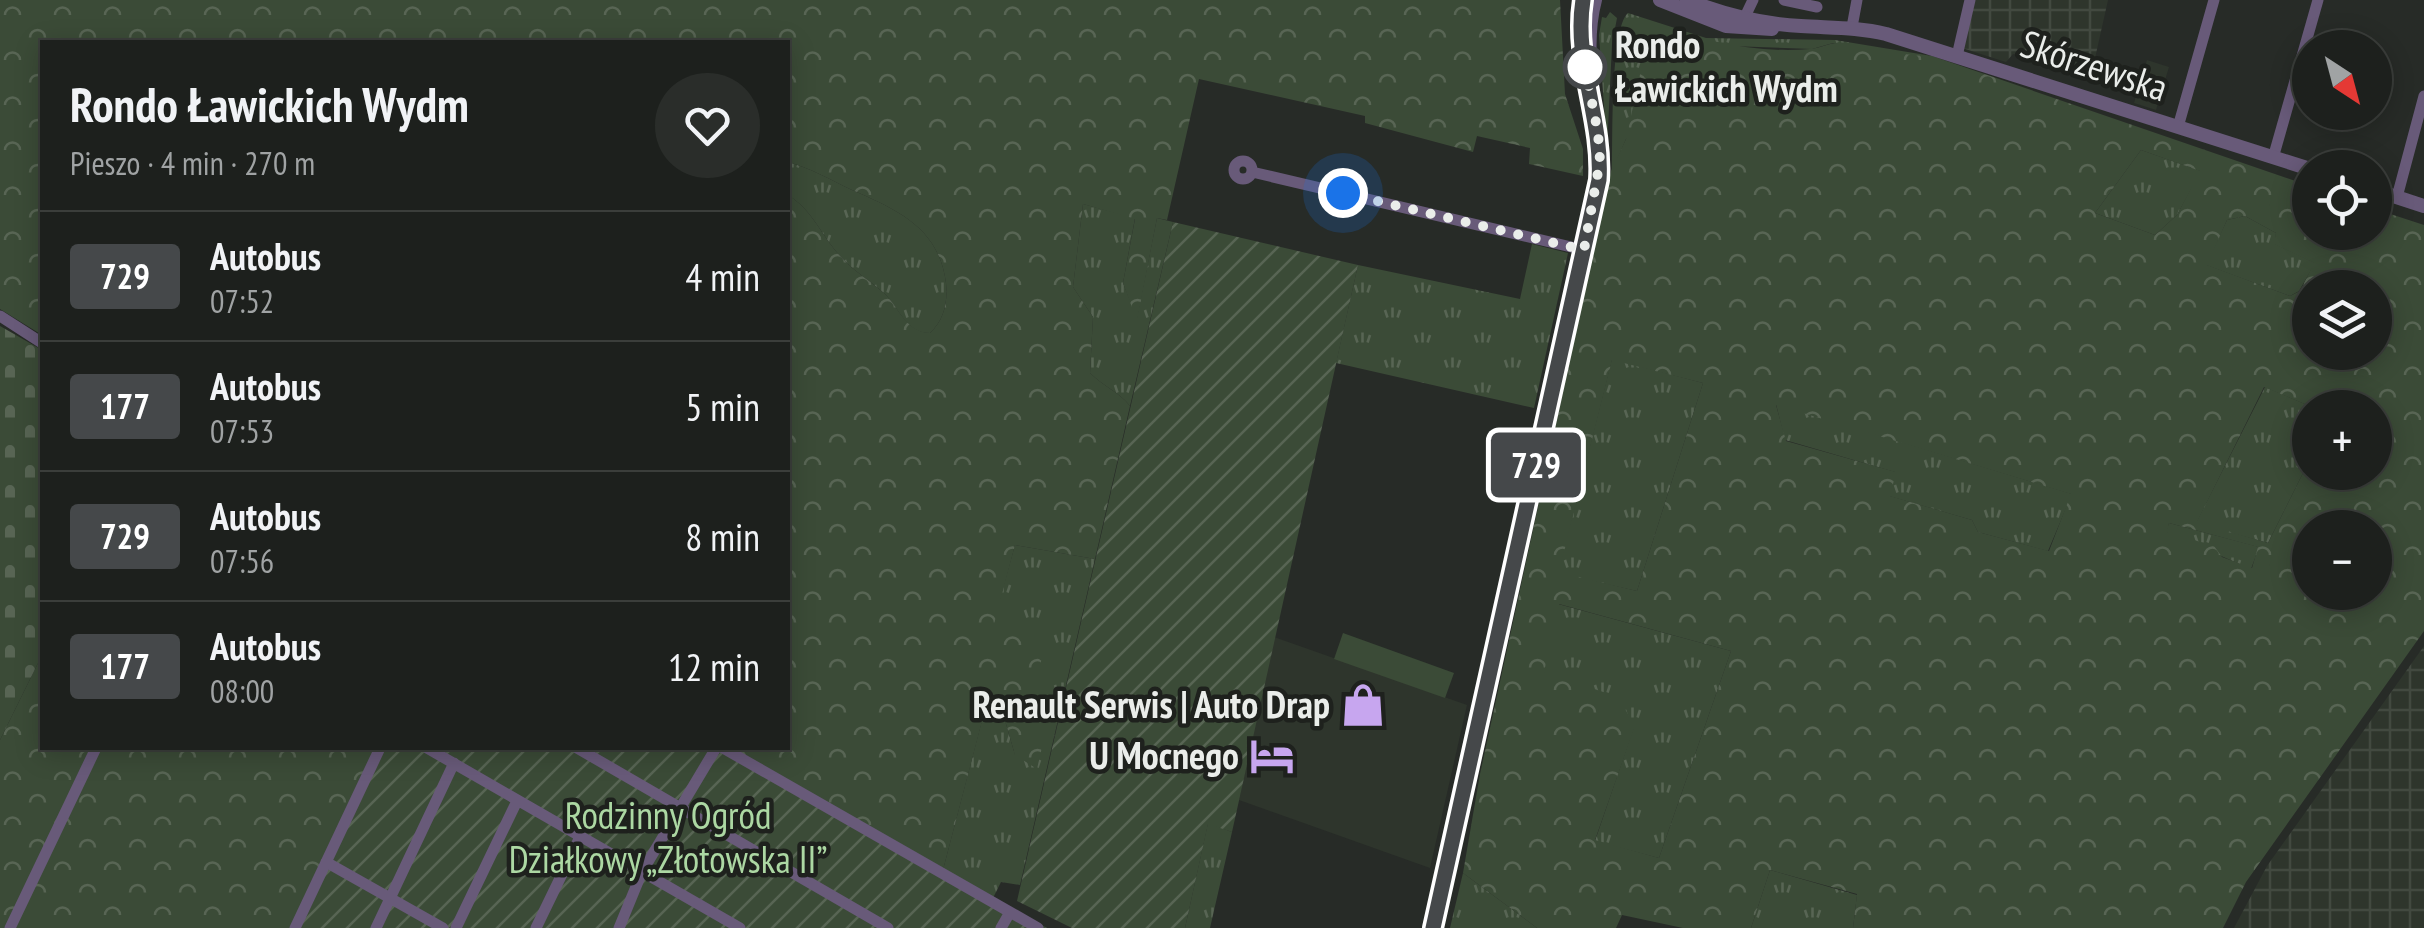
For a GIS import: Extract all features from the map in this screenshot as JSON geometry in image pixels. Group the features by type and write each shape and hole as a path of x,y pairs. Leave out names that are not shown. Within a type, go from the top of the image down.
{"street":[{"path":"1433,928 1599,180 1598,133 1581,44 1587,3 1606,0"},
{"name":"Skórzewska","path":"1660,0 1704,19 1852,27 1956,56 2292,164"},
{"name":"Skórzewska","path":"1687,0 1742,23"},
{"path":"1742,23 1753,0"},
{"path":"1784,0 1817,8"},
{"path":"1852,27 1858,0"},
{"path":"1956,56 1970,0"},
{"path":"2178,127 2214,0"},
{"path":"2273,158 2318,0"},
{"path":"2398,197 2424,96"},
{"path":"1252,172 1584,250"},
{"path":"2392,195 2424,206"},
{"path":"0,316 40,341"},
{"path":"10,928 95,750"},
{"path":"295,928 379,750"},
{"path":"430,750 740,928"},
{"path":"580,750 888,928"},
{"path":"620,928 642,872 719,750"},
{"path":"723,750 1038,928"},
{"path":"376,928 454,764"},
{"path":"456,928 517,801"},
{"path":"536,928 580,837"},
{"path":"326,862 443,928"},
{"path":"1001,928 1009,914"}],"shaded area":[{"path":"1973,0 2108,0 2091,76 2033,63 2034,55 2013,54 2006,62 1962,48"},
{"path":"2147,60 2169,67 2156,110 2134,103"},
{"path":"1274,637 1467,705 1430,868 1239,800"},
{"path":"2424,646 2424,928 2234,928 2267,866"}],"green space":[{"path":"0,0 1560,0 1565,94 1583,149 1583,176 1529,164 1530,148 1477,136 1473,152 1365,123 1365,116 1199,79 1167,220 1157,218 1137,321 1123,283 1135,219 1083,204 1073,287 1093,317 1090,373 1130,406 1095,559 1015,545 993,628 1028,635 1037,654 1048,700 1042,749 1037,769 1015,755 1002,710 986,706 943,870 735,750 790,750 790,197 805,209 843,259 885,294 915,329 930,333 935,328 946,297 942,264 935,248 914,223 885,205 790,163 790,40 40,40 40,334 0,309"},
{"path":"1610,12 1617,18 1612,44 1607,149 1599,35 1602,17"},
{"path":"1628,13 1706,38 1835,40 1932,56 1908,57 1833,43 1812,49 1730,46 1704,41 1626,139 1612,171 1615,62 1622,23"},
{"path":"1651,24 1750,48 1790,50 1836,43 1932,56 2292,180 2292,250 2392,250 2392,215 2424,225 2424,631 2246,882 2223,928 1853,928 1857,894 1770,870 1751,928 1683,928 1622,915 1616,928 1537,928 1463,873 1480,774 1611,171 1626,139","holes":["2141,150 2200,171 2177,215 2155,235 2095,213","1612,360 1703,383 1637,591 1559,572","1776,405 2071,494 2049,551 1978,532 1972,520 1890,496 1896,472 1786,441","2169,523 2258,547 2252,568 2222,557 2214,546 2167,532","1559,604 1731,651 1659,858 1595,840 1635,726 1618,697 1544,672"]},
{"path":"2141,150 2201,171 2177,215 2155,235 2095,213"},
{"path":"790,163 885,205 914,223 935,248 946,283 946,304 935,328 930,333 909,325 885,294 843,259 805,209 790,197"},
{"path":"1083,204 1135,218 1123,283 1137,318 1157,218 1173,222 1130,406 1090,373 1093,317 1073,287"},
{"path":"2245,216 2276,233 2275,244 2315,263 2311,270 2292,270 2292,295 2206,265 2227,220"},
{"path":"1173,222 1358,265 1232,832 1208,824 1185,928 1072,928 1017,901"},
{"path":"1532,244 1568,253 1534,408 1336,363 1358,265 1520,299"},
{"path":"0,326 40,349 40,659 0,740"},
{"path":"1612,359 1703,383 1637,591 1558,573"},
{"path":"2265,387 2292,398 2294,490 2268,543 2196,523"},
{"path":"1776,404 2072,494 2048,551 1978,532 1972,520 1889,496 1895,472 1785,440"},
{"path":"2169,523 2259,547 2251,569 2166,532"},
{"path":"1015,545 1095,559 1020,885 1001,882 993,898 943,870 986,705 1002,710 1015,755 992,628"},
{"path":"1558,604 1731,651 1659,858 1595,841 1634,727 1543,672"},
{"path":"1343,633 1454,673 1445,698 1334,659"},
{"path":"40,659 40,750 375,750 290,928 0,928 0,740"},
{"name":"Rodzinny Ogród Działkowy „Złotowska II”","path":"375,750 736,750 1047,928 290,928"},
{"path":"1208,823 1232,832 1210,928 1185,928"},
{"path":"1770,870 1857,895 1853,928 1751,928"},
{"path":"1463,873 1537,928 1450,928"}],"bus line":[{"name":"729","path":"1433,928 1599,180 1598,133 1580,33 1583,0"}],"place":[{"name":"Rondo Ławickich Wydm","path":"1585,67"},
{"name":"Renault Serwis | Auto Drap","path":"1363,705"},
{"name":"U Mocnego","path":"1272,756"}],"route":[{"path":"1343,193 1584,250 1600,161 1585,67"}]}
